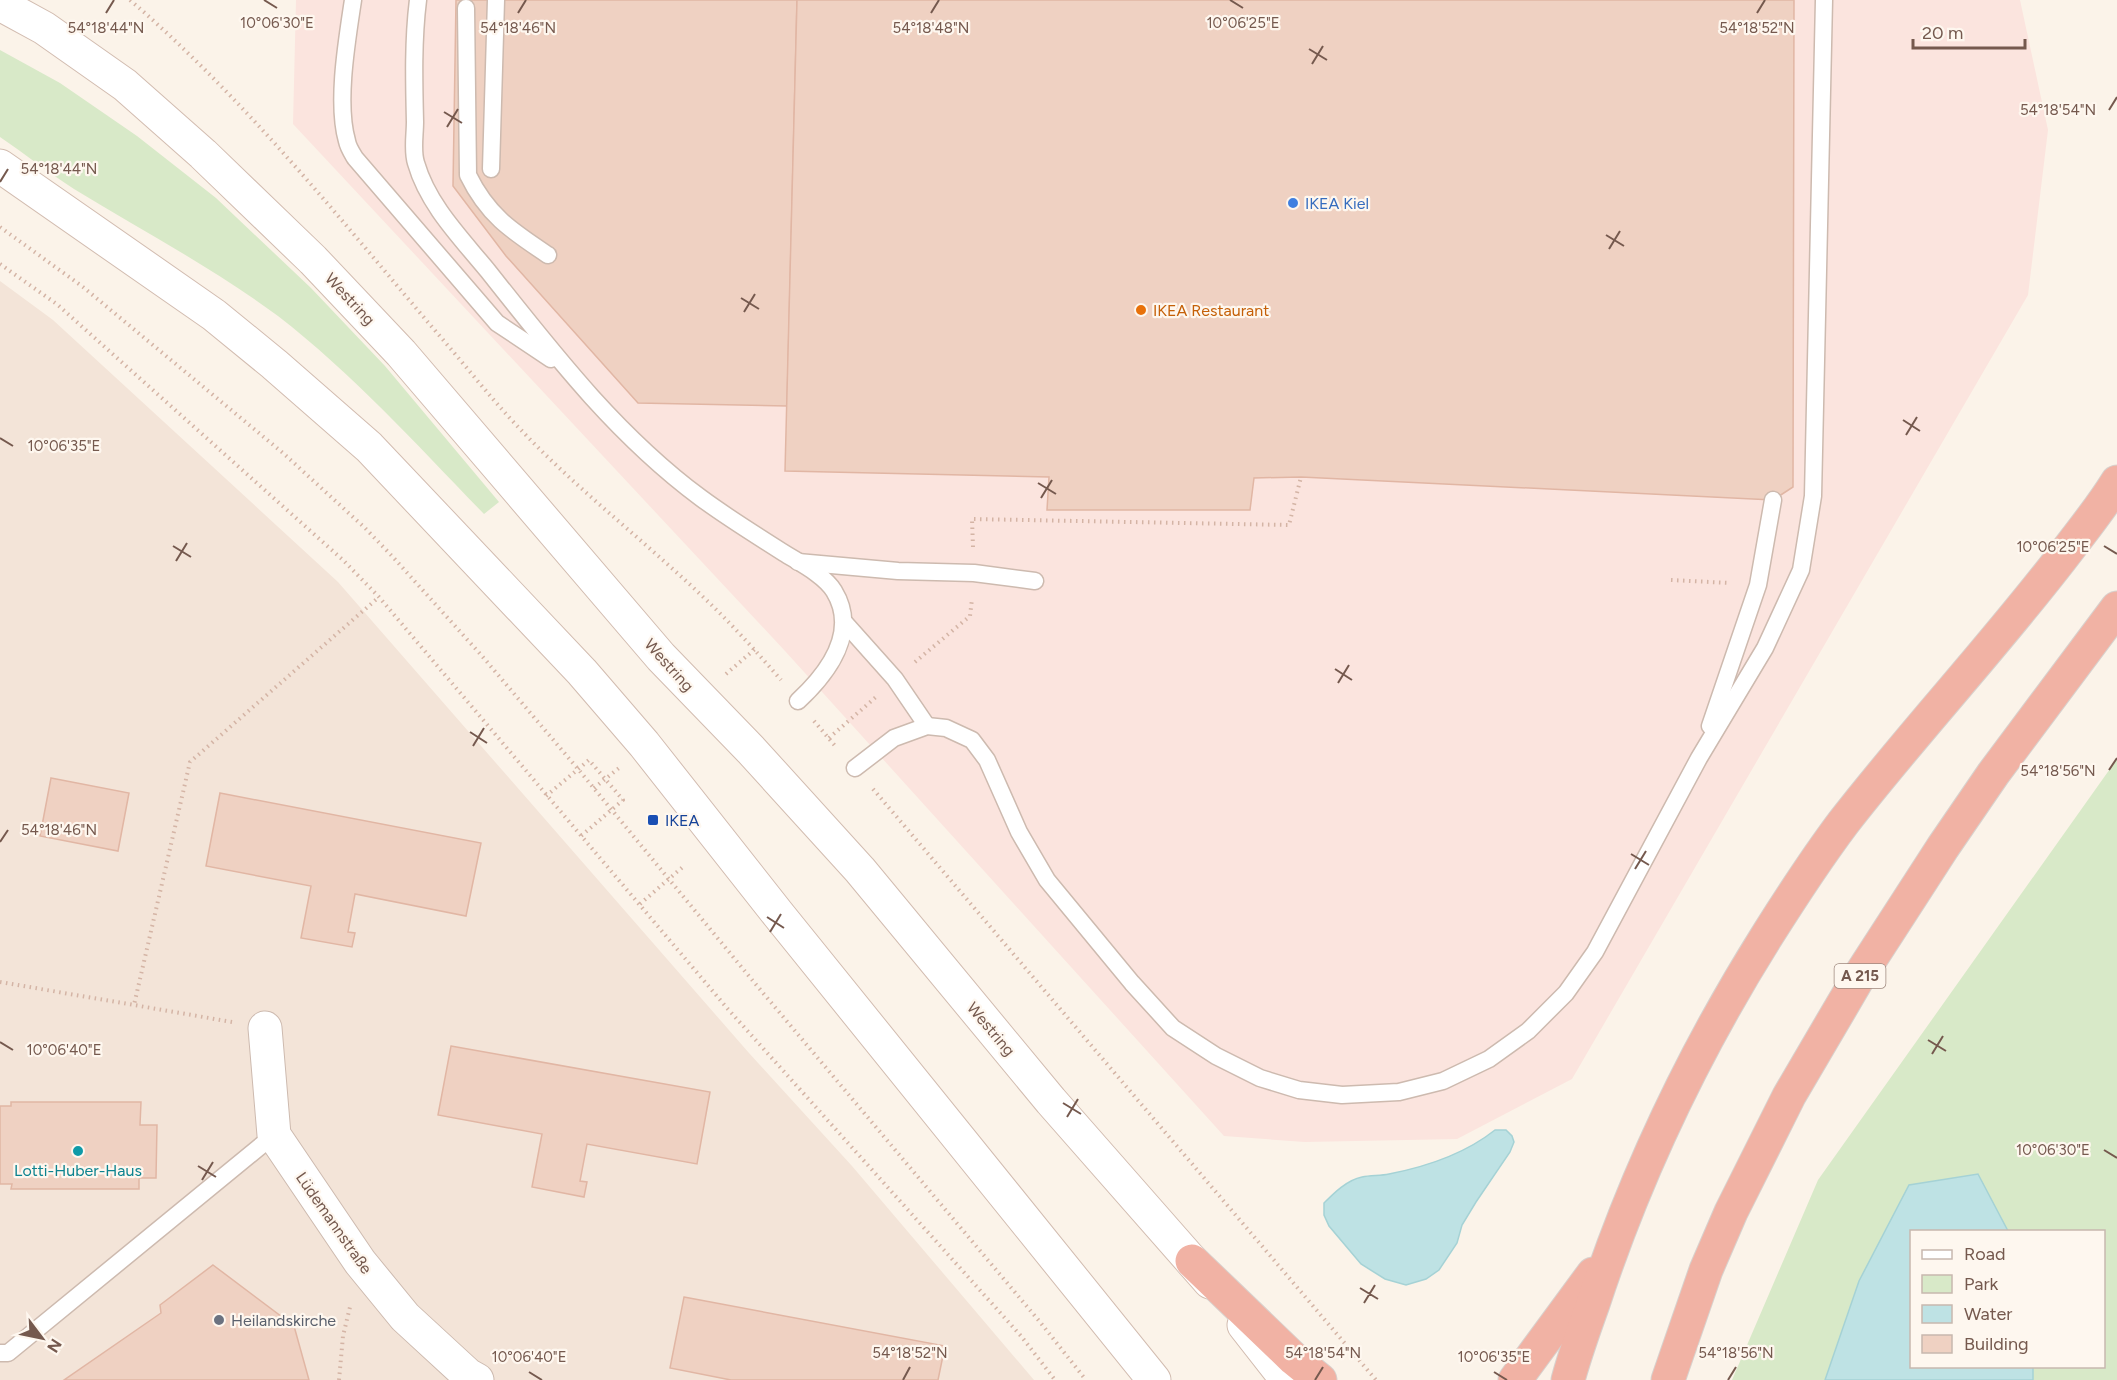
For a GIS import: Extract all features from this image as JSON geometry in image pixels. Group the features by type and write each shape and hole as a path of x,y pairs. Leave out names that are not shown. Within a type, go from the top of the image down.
{"highway":[{"path":"1568,1380 1610,1251 1668,1113 1706,1038 1754,956 1806,874 1842,825 2044,581 2116,483"},
{"name":"A 215","path":"1668,1380 1710,1260 1731,1212 1789,1096 1857,980 1943,847 1993,774 2117,608"},
{"path":"1515,1380 1610,1251"},
{"path":"1192,1260 1294,1359 1320,1380"}],"main road":[{"name":"Westring","path":"0,4 44,28 125,86 203,154 313,260 401,353 661,657 766,766 860,870 1044,1092 1192,1260 1287,1380"},
{"path":"0,166 214,315 369,447 582,672 644,744 1154,1380"},
{"name":"Lüdemannstraße","path":"265,1028 274,1134 360,1262 405,1317 468,1375 477,1380"}],"lane":[{"path":"353,0 344,83 343,116 347,142 355,158 497,323 564,368"},
{"path":"418,0 414,29 415,161 435,205 564,368 601,408 673,477 724,515 797,562 833,589 841,605 845,623 895,679 927,726"},
{"path":"492,169 496,0"},
{"path":"855,768 894,738 927,726 946,728 972,740 987,760 1019,832 1047,880 1132,983 1173,1028 1216,1056 1260,1078 1299,1090 1342,1095 1399,1092 1443,1081 1488,1059 1528,1031 1566,993 1594,952 1699,758 1765,648 1801,570 1813,496 1824,0"},
{"path":"466,8 468,175 477,193 506,227 548,255"},
{"path":"1699,758 1758,585 1773,500"},
{"path":"797,562 898,571 974,573 1035,581"},
{"path":"798,701 814,686 833,661 845,623"},
{"path":"0,1353 8,1353 274,1134"}],"path":[{"path":"130,0 167,32 228,92 309,182 521,431 702,595 755,649 774,673"},
{"path":"0,228 92,294 283,453 365,528 482,656 612,809 1086,1380"},
{"path":"0,264 58,305 343,560 379,597 727,1008 1021,1336 1055,1380"},
{"path":"1671,580 1758,585"},
{"path":"134,1005 190,762 379,597"},
{"path":"723,677 755,649"},
{"path":"821,729 838,749"},
{"path":"546,796 589,760 623,800 581,836"},
{"path":"594,788 617,770"},
{"path":"885,803 1376,1380"},
{"path":"640,904 685,865"},
{"path":"0,982 265,1028"},
{"path":"339,1380 343,1336"}],"shaded area":[{"path":"296,0 2020,0 2048,130 2028,295 1572,1079 1457,1139 1305,1142 1224,1136 785,651 293,124"},
{"path":"0,281 53,320 338,582 749,1053 852,1166 1034,1380 0,1380"}],"green space":[{"path":"0,50 60,83 137,136 216,198 311,288 385,366 499,502 484,514 359,386 278,316 203,266 55,177 0,137"},
{"path":"2117,759 2117,1380 1732,1380 1818,1180"}],"water":[{"path":"1495,1130 1506,1130 1512,1136 1514,1142 1510,1152 1462,1225 1457,1243 1439,1270 1426,1279 1406,1285 1385,1279 1361,1264 1329,1226 1324,1215 1324,1203 1351,1181 1362,1177 1386,1175 1431,1163 1471,1146"},
{"path":"1978,1174 2007,1230 1910,1230 1910,1368 2033,1368 2033,1380 1825,1380 1859,1281 1909,1185"}],"building":[{"path":"456,0 797,0 787,406 638,403 506,256 453,186"},
{"name":"IKEA Kiel","path":"797,0 1794,0 1793,487 1773,500 1301,477 1254,478 1250,510 1047,510 1049,477 785,471"},
{"path":"51,778 129,793 118,851 40,836"},
{"path":"220,793 481,843 466,916 355,894 348,932 355,933 352,947 301,938 311,886 206,866"},
{"path":"451,1046 710,1092 697,1164 587,1144 580,1181 587,1182 584,1197 532,1187 542,1134 438,1115"},
{"name":"Lotti-Huber-Haus","path":"11,1102 141,1102 140,1125 157,1125 156,1178 139,1178 139,1189 11,1189 12,1184 0,1184 0,1106 11,1106"},
{"name":"Heilandskirche","path":"213,1265 294,1326 309,1380 64,1380 161,1313 160,1305"},
{"path":"684,1297 945,1346 938,1380 731,1380 670,1368"}],"place":[{"name":"IKEA Kiel","path":"1293,203"},
{"name":"IKEA Restaurant","path":"1141,310"},
{"name":"IKEA","path":"653,820"},
{"name":"Lotti-Huber-Haus","path":"78,1151"},
{"name":"Heilandskirche","path":"219,1320"}]}
